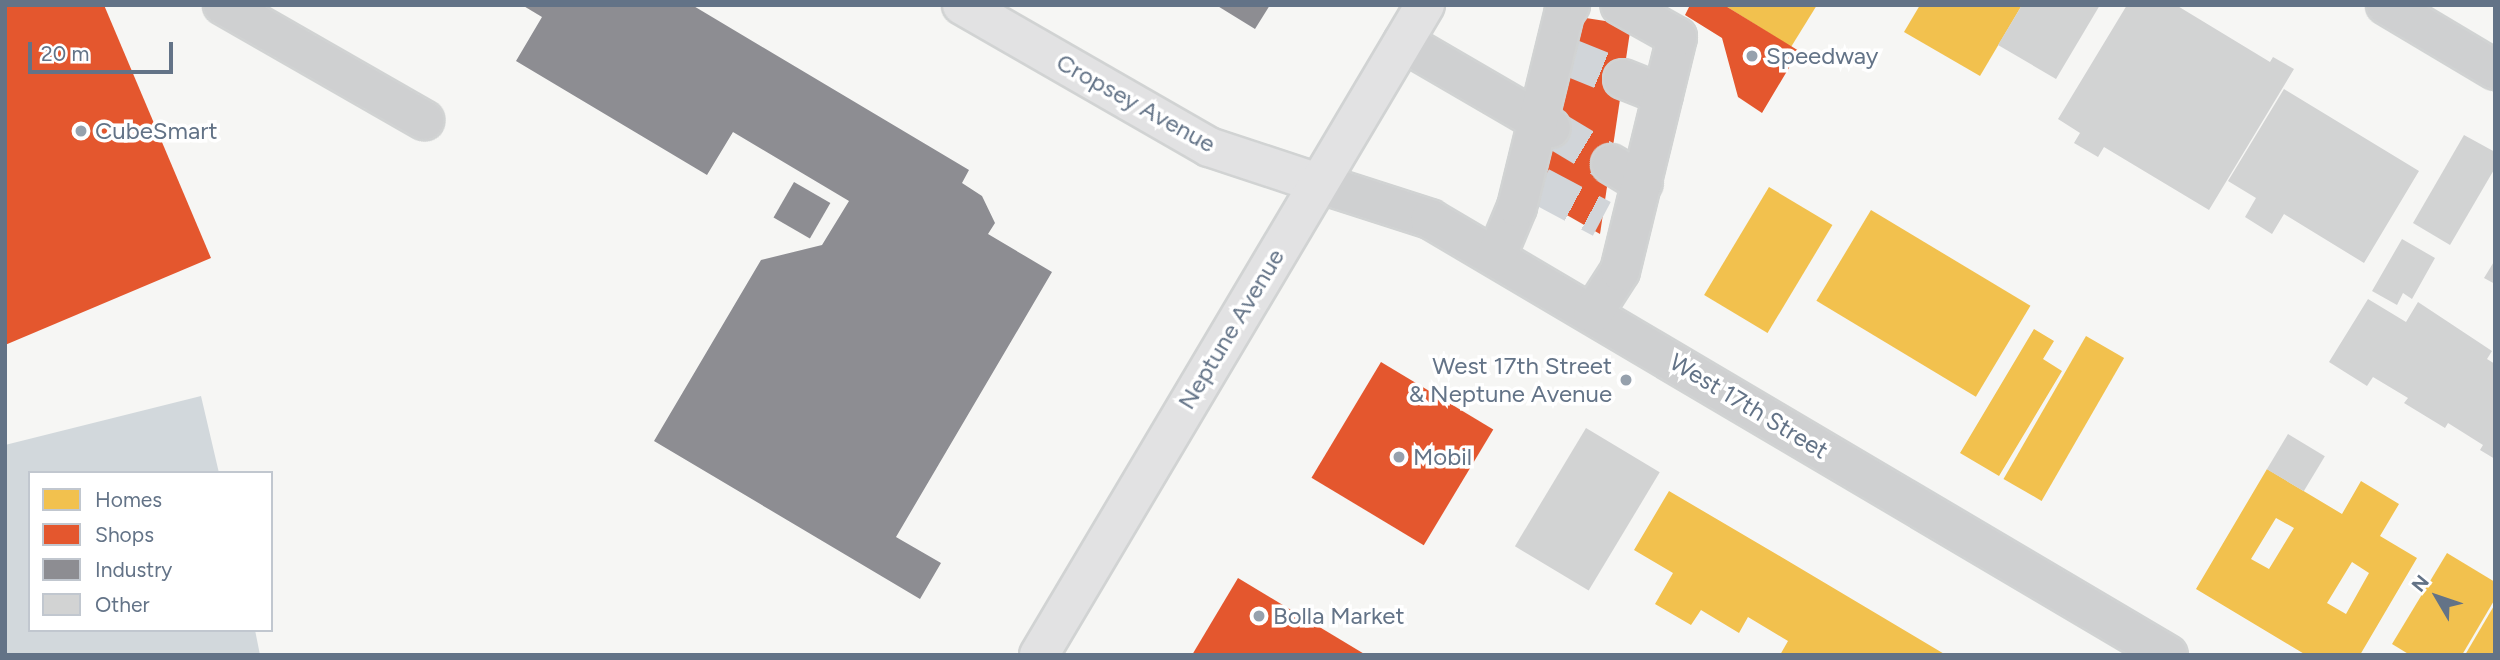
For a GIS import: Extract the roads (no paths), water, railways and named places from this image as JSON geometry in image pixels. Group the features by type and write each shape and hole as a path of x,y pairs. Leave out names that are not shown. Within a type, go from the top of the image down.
{"main road":[{"name":"Cropsey Avenue","path":"962,5 1209,147 1318,183"},
{"name":"Neptune Avenue","path":"1039,655 1425,5"}],"street":[{"path":"223,5 424,120"},
{"path":"1496,257 1517,207 1532,183 1560,54 1564,14 1570,5"},
{"path":"1593,313 1619,271 1616,226 1643,183 1677,37 1620,5"},
{"path":"2386,5 2495,70"},
{"path":"1404,42 1544,125"},
{"path":"1623,79 1664,95"},
{"path":"1611,164 1643,183"},
{"name":"West 17th Street","path":"1318,183 1430,219 2168,655"}],"tunnel":[{"path":"1566,56 1623,79"},
{"path":"1551,128 1611,164"},
{"path":"1540,186 1602,219"}],"place":[{"name":"Speedway","path":"1752,56"},
{"name":"CubeSmart","path":"81,131"},
{"name":"West 17th Street & Neptune Avenue","path":"1626,380"},
{"name":"Mobil","path":"1399,457"},
{"name":"Bolla Market","path":"1259,616"}]}
